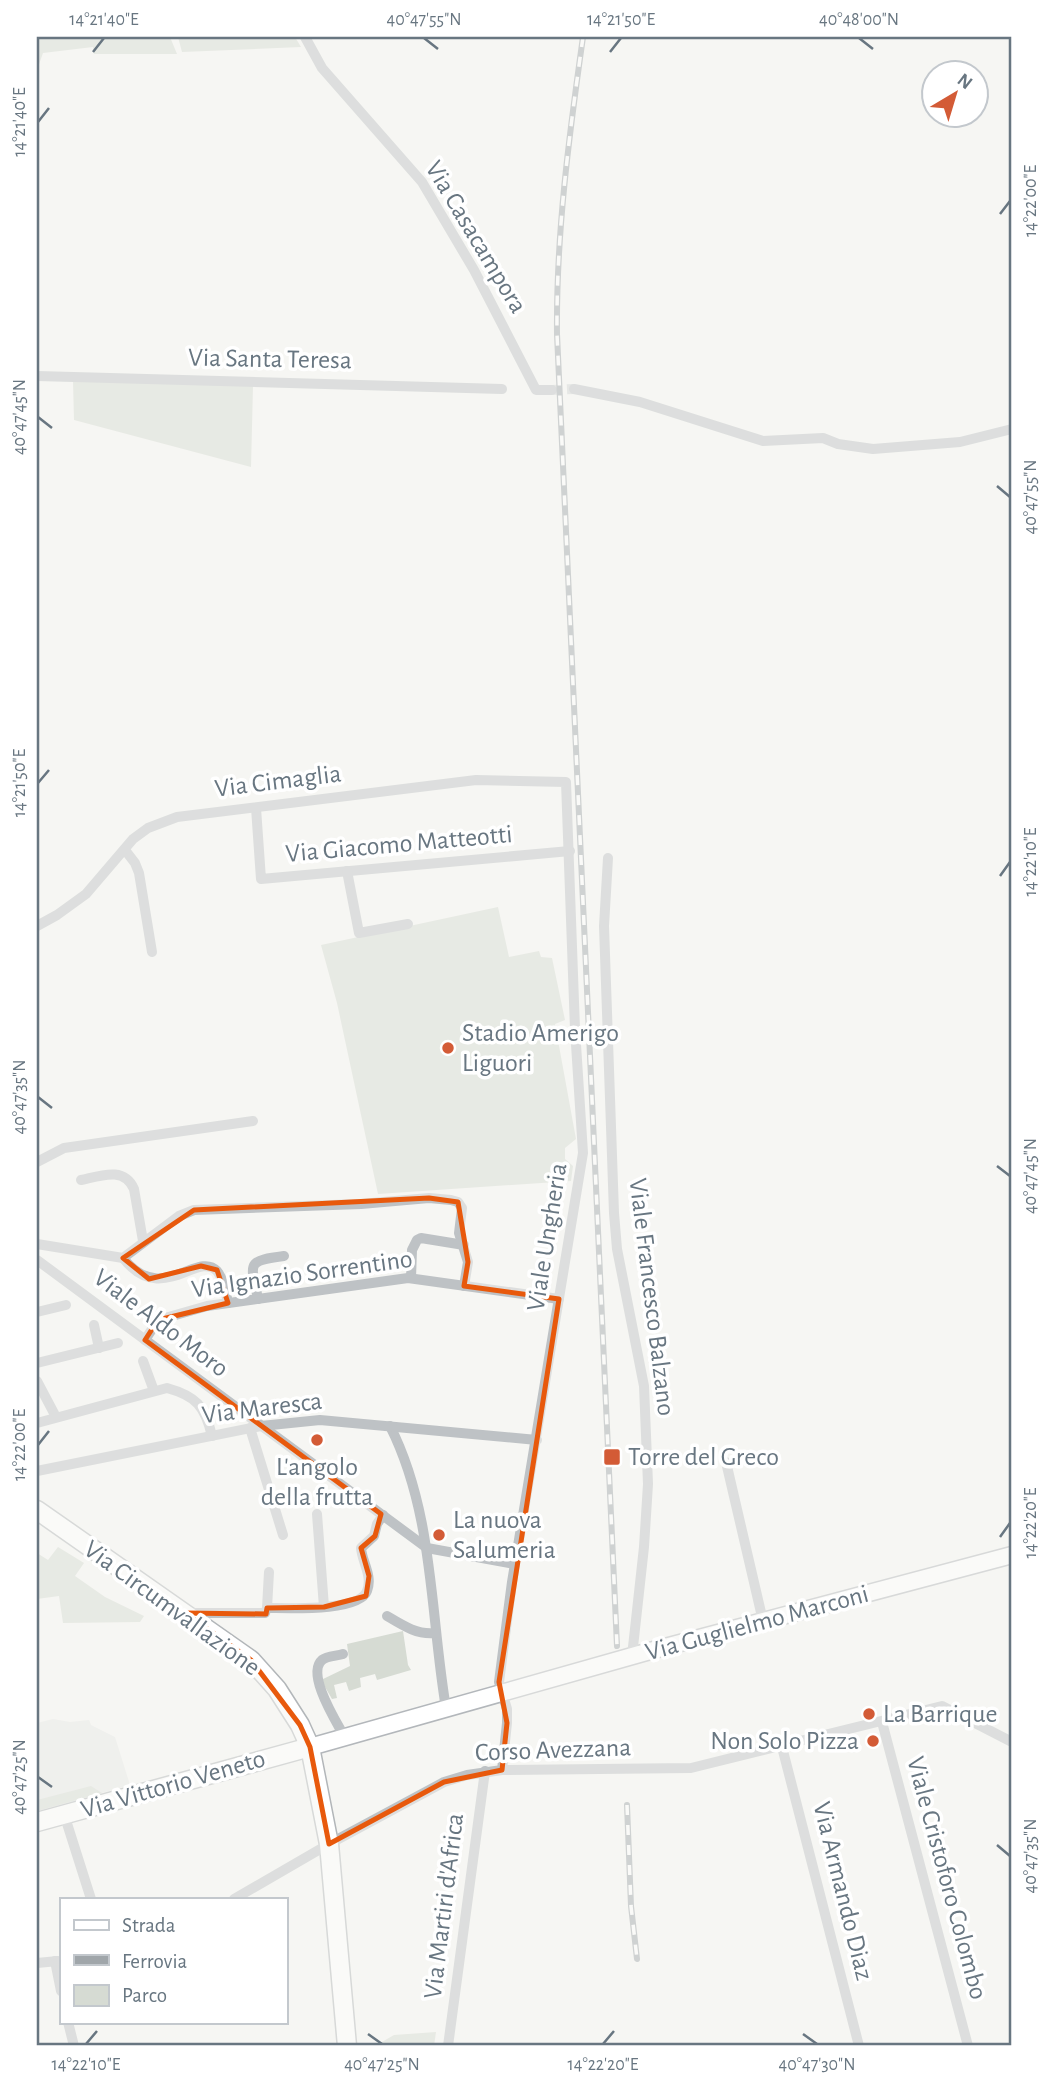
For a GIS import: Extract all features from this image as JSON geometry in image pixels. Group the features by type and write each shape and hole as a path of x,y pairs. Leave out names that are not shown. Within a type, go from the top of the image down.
{"main road":[{"name":"Via Circumvallazione","path":"37,1510 251,1660 277,1689 300,1725 310,1746 329,1844 347,2046"},
{"name":"Via Vittorio Veneto","path":"37,1822 310,1746"}],"street":[{"name":"Via Casacampora","path":"305,37 322,68 422,182 474,270 536,390 552,390"},
{"name":"Via Santa Teresa","path":"37,376 502,389"},
{"path":"574,388 640,402 763,441 823,438 838,444 873,449 960,442 1012,429"},
{"name":"Via Cimaglia","path":"37,926 86,894 133,839 148,828 177,817 393,788 476,780 566,782"},
{"name":"Viale Ungheria","path":"502,1694 499,1682 515,1564 583,1153 575,1029 566,782"},
{"name":"Via Giacomo Matteotti","path":"256,808 261,879 570,851"},
{"path":"125,850 139,873 152,952"},
{"name":"Viale Francesco Balzano","path":"608,858 604,926 614,1213 617,1249 644,1386 647,1472 644,1547 632,1656"},
{"path":"347,872 359,933 408,924"},
{"path":"37,1162 64,1148 253,1121"},
{"path":"81,1180 116,1173 131,1181 143,1241"},
{"path":"123,1258 178,1216 194,1210 361,1204 429,1198 458,1202 462,1208 459,1233 468,1262 464,1286"},
{"path":"411,1278 412,1250 417,1240 421,1238 464,1245"},
{"path":"37,1244 123,1258 136,1271 154,1279 172,1278 201,1266 210,1267 217,1270 222,1279 228,1303"},
{"path":"258,1299 254,1263 258,1259 284,1256"},
{"name":"Viale Aldo Moro","path":"37,1260 145,1340 255,1427 427,1548"},
{"name":"Via Ignazio Sorrentino","path":"145,1340 158,1320 207,1306 411,1278 559,1299"},
{"path":"37,1312 66,1305"},
{"path":"94,1325 99,1348"},
{"path":"37,1363 118,1343"},
{"path":"143,1361 153,1391"},
{"path":"37,1381 56,1417"},
{"path":"37,1423 167,1388 188,1395 201,1407 208,1419 212,1436"},
{"name":"Via Maresca","path":"37,1471 255,1427 320,1420 537,1440"},
{"path":"390,1426 415,1496 427,1548 446,1708"},
{"path":"255,1427 283,1535"},
{"path":"726,1462 763,1621"},
{"path":"317,1514 324,1607"},
{"path":"267,1608 324,1607 350,1602 367,1593 369,1576 361,1548 374,1536 377,1524 383,1516"},
{"path":"427,1548 515,1564"},
{"name":"Via Guglielmo Marconi","path":"310,1746 632,1656 1012,1555"},
{"path":"184,1613 265,1613 269,1573"},
{"path":"387,1616 415,1631 435,1633"},
{"path":"343,1654 325,1658 316,1672 322,1693 344,1736"},
{"path":"502,1694 508,1723 502,1770"},
{"name":"Corso Avezzana","path":"236,1898 444,1782 485,1771 681,1769 782,1747 943,1706 1012,1742"},
{"name":"Viale Cristoforo Colombo","path":"882,1722 968,2046"},
{"name":"Via Armando Diaz","path":"782,1747 859,2046"},
{"name":"Via Martiri d'Africa","path":"448,2046 485,1771"},
{"path":"64,1814 91,1898"},
{"path":"37,1963 58,1961 60,1981"},
{"path":"68,2024 74,2046"}],"highlighted area":[{"path":"429,1198 458,1202 468,1262 464,1286 559,1299 499,1682 507,1723 502,1770 444,1782 329,1844 310,1747 300,1725 251,1660 185,1613 266,1614 267,1608 324,1607 366,1596 369,1576 361,1548 375,1536 381,1514 145,1340 158,1320 228,1303 217,1270 201,1266 149,1279 123,1258 194,1210"}],"shaded area":[{"path":"53,1719 70,1722 89,1720 91,1725 115,1737 130,1785 37,1811 37,1723"}],"green space":[{"path":"37,37 170,37 177,54 94,54 93,47 43,53 37,70"},
{"path":"178,37 295,37 301,47 182,52"},
{"path":"73,381 253,386 251,467 74,420"},
{"name":"Stadio Amerigo Liguori","path":"498,907 509,957 539,951 541,957 552,958 565,1020 555,1024 576,1139 565,1148 565,1159 573,1166 571,1181 378,1194 337,1003 321,945"},
{"path":"58,1547 84,1563 75,1576 105,1597 144,1616 140,1622 63,1623 59,1596 37,1599 37,1553 48,1560"},
{"path":"403,1631 411,1670 377,1680 375,1674 360,1678 361,1687 349,1691 346,1682 334,1685 337,1698 332,1699 321,1680 350,1666 347,1644"},
{"path":"91,1786 102,1793 37,1811 37,1800"},
{"path":"436,2032 434,2046 375,2046 394,2035"}],"tunnel":[{"path":"552,390 574,389"}],"railway":[{"path":"583,37 561,222 557,334 617,1646"},
{"path":"627,1805 631,1906 637,1959"}],"place":[{"name":"Stadio Amerigo Liguori","path":"448,1048"},
{"name":"L'angolo della frutta","path":"317,1440"},
{"name":"Torre del Greco","path":"612,1457"},
{"name":"La nuova Salumeria","path":"439,1535"},
{"name":"La Barrique","path":"869,1714"},
{"name":"Non Solo Pizza","path":"873,1741"}]}
